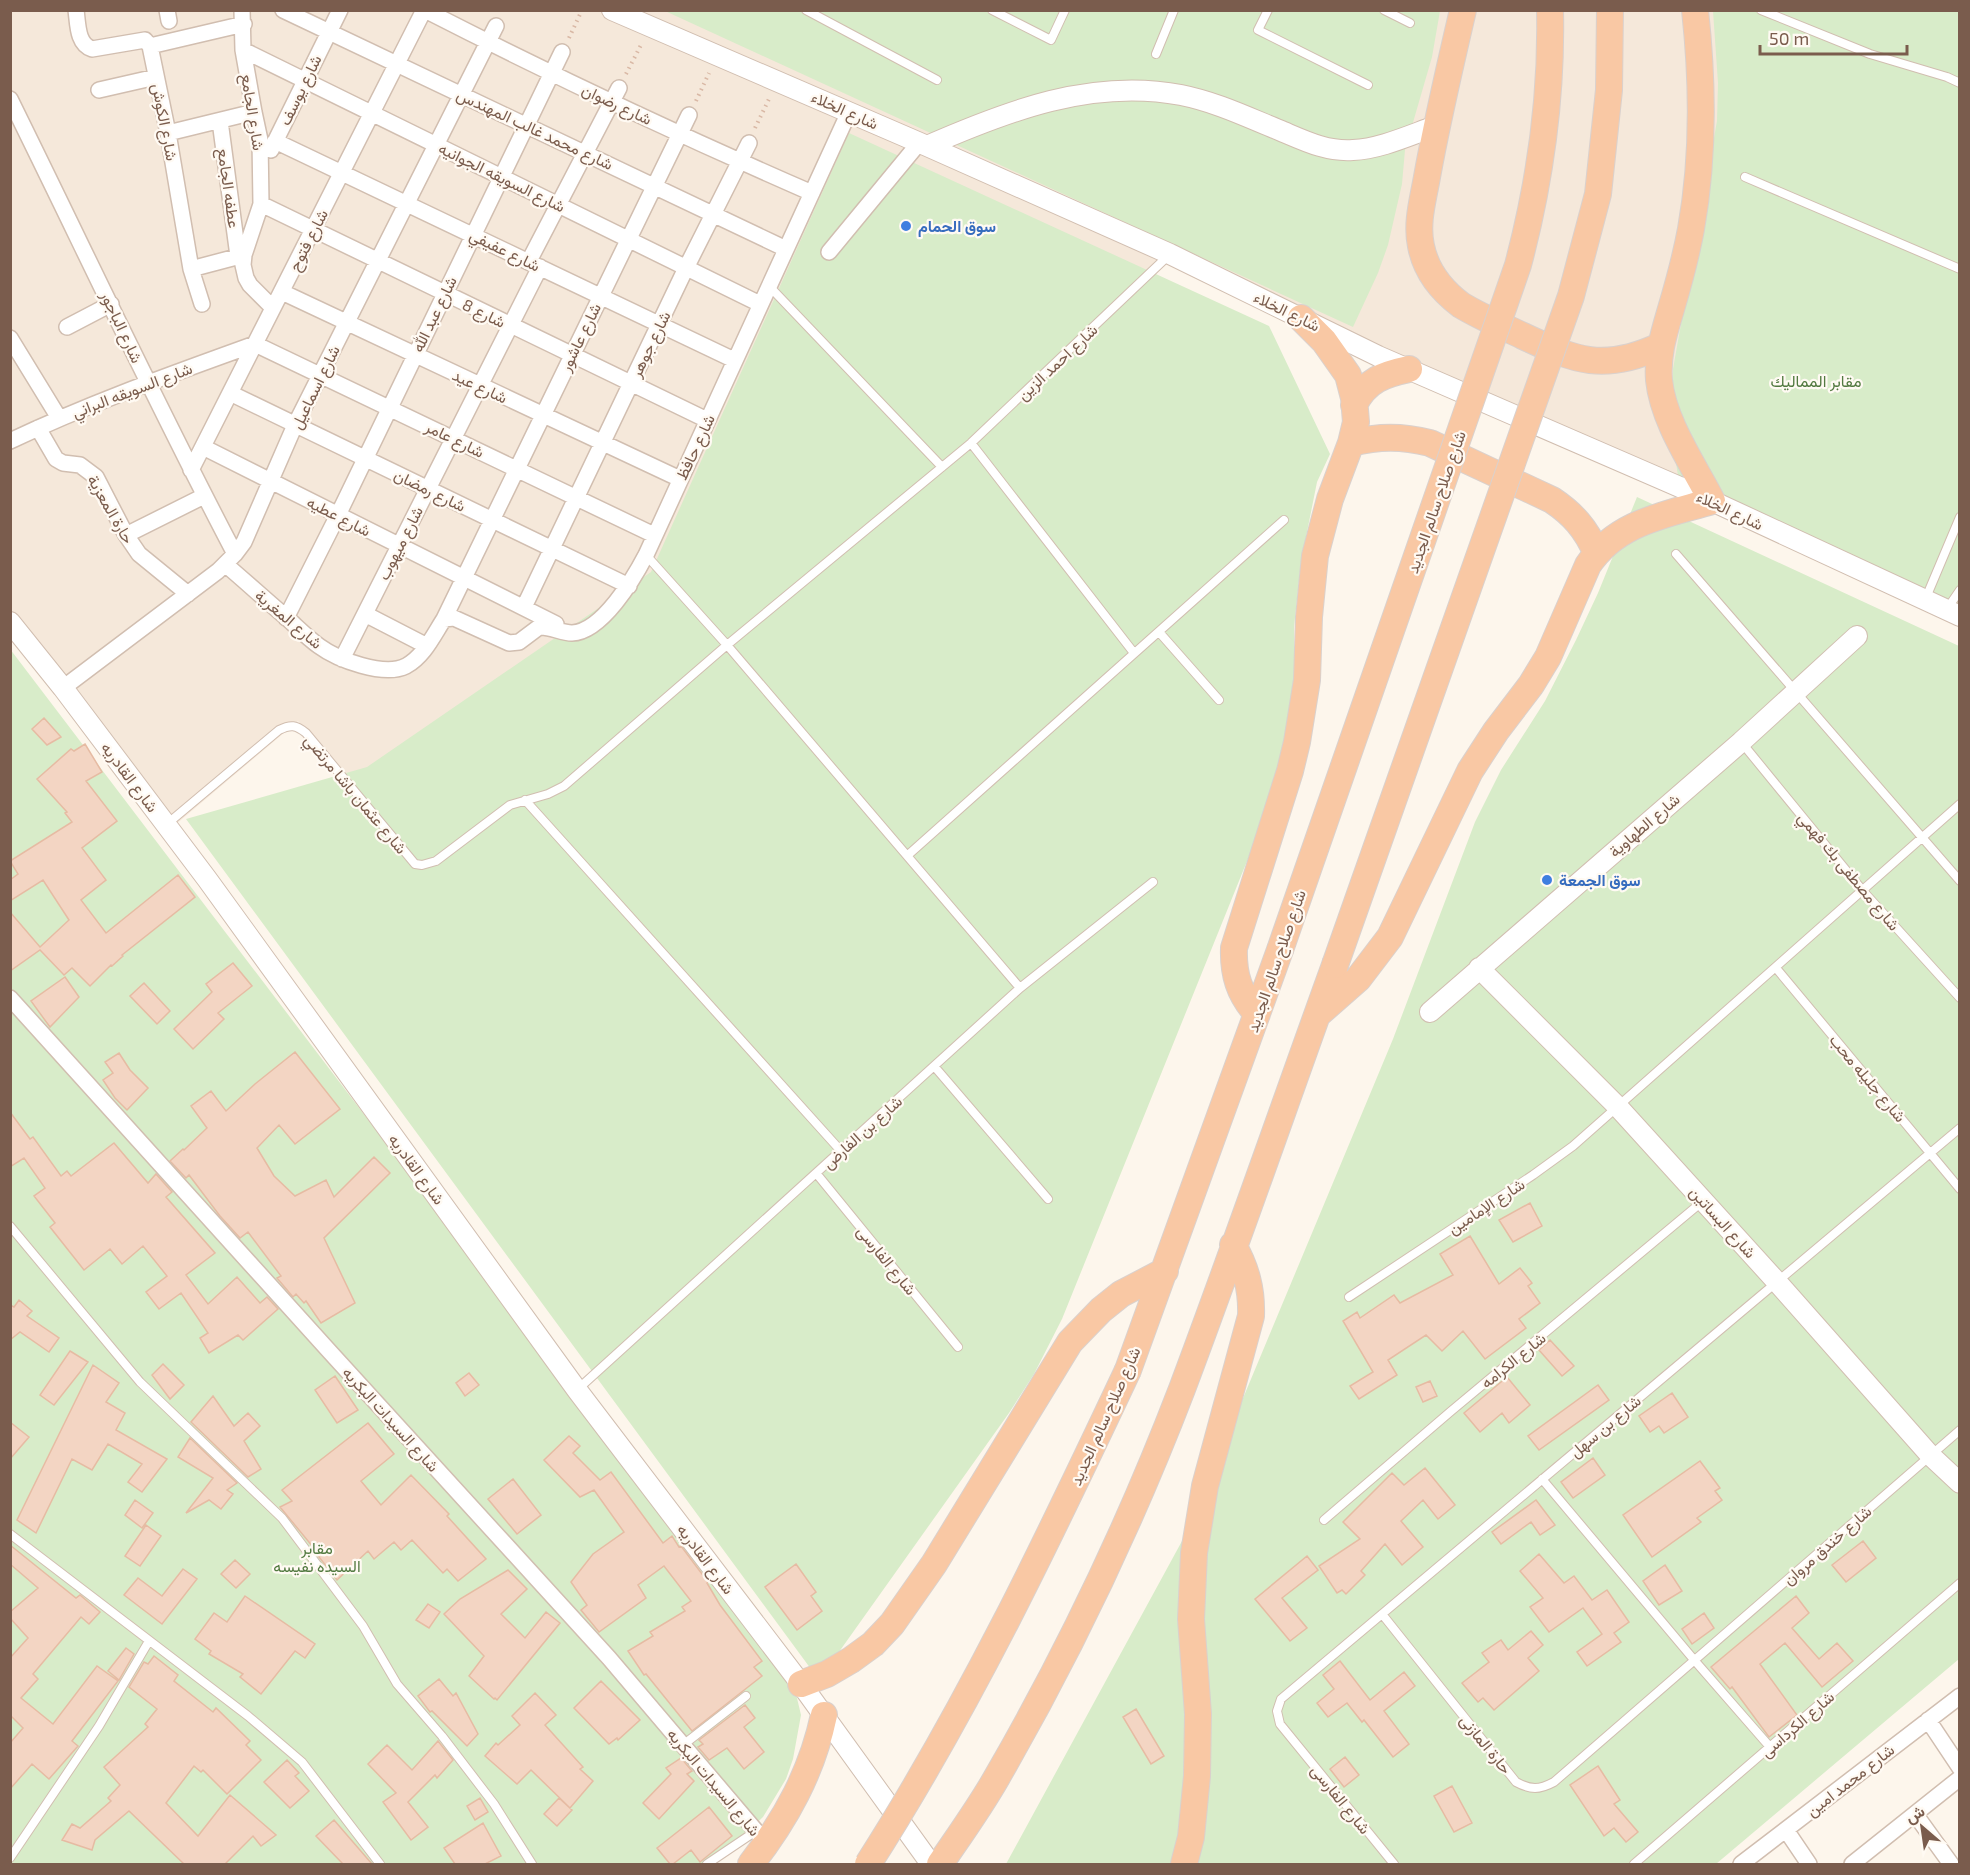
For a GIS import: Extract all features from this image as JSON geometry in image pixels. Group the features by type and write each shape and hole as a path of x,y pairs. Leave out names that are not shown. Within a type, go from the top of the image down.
{"highway":[{"path":"1463,10 1436,126 1419,230 1424,257 1430,272 1449,296 1461,306 1564,355 1603,362 1642,355 1660,346"},
{"name":"شارع صلاح سالم الجديد","path":"868,1864 933,1759 975,1684 1034,1568 1128,1370 1165,1271 1280,950 1518,265 1533,204 1542,151 1550,60 1550,10"},
{"path":"940,1864 996,1780 1067,1646 1135,1501 1181,1390 1317,1015 1571,296 1598,194 1609,90 1610,10"},
{"path":"1317,1015 1358,979 1390,936 1460,790 1482,753 1531,685 1548,657 1588,565 1596,552 1607,542 1633,526 1712,501 1667,412 1659,381 1660,346 1682,269 1697,186 1701,93 1695,10"},
{"path":"1257,1014 1249,1005 1238,984 1233,960 1234,948 1298,742 1307,680 1309,617 1316,556 1330,499 1351,443 1356,422 1348,375 1324,341 1301,318"},
{"path":"1354,405 1359,393 1371,382 1386,374 1410,369"},
{"path":"1351,443 1371,438 1390,437 1430,442 1564,508 1583,527 1596,552"},
{"path":"1184,1864 1191,1837 1197,1776 1198,1714 1191,1619 1194,1553 1205,1486 1251,1316 1249,1279 1233,1245"},
{"path":"801,1684 827,1674 851,1660 873,1644 892,1624 939,1555 1070,1342 1101,1310 1121,1294 1165,1271"},
{"path":"751,1864 761,1837 780,1825 802,1783 819,1739 824,1715"}],"street":[{"path":"76,10 81,41 87,48 92,49 145,40 150,46 243,17"},
{"name":"شارع محمد غالب المهندس","path":"283,10 786,249"},
{"name":"شارع يوسف","path":"261,170 340,10"},
{"name":"شارع رضوان","path":"424,10 552,73 615,95 680,133 812,193"},
{"name":"شارع فتوح","path":"191,470 424,10"},
{"name":"شارع الخلاء","path":"612,10 923,144 1170,254 1410,369 1712,501 1953,613"},
{"name":"شارع الجامع","path":"243,17 243,50 260,140 261,204 241,256 250,285 273,308"},
{"name":"شارع اسماعيل","path":"63,688 188,594 230,559 244,542 320,375 496,26"},
{"name":"شارع الكوش","path":"150,46 168,133 191,269 202,304"},
{"name":"شارع السويقه الجوانيه","path":"243,50 760,304"},
{"name":"شارع عبد الله","path":"286,618 562,52"},
{"path":"99,90 156,77"},
{"path":"829,252 923,144 1031,106 1062,98 1111,91 1161,92 1220,105 1318,146 1341,150 1370,147 1436,126"},
{"name":"شارع ميهوب","path":"342,659 510,325 558,205 615,95"},
{"name":"شارع الباجور","path":"10,99 204,496 230,559"},
{"path":"168,133 254,112"},
{"name":"شارع حافظ","path":"572,633 582,630 599,619 629,586 646,555 849,112"},
{"name":"شارع عاشور","path":"444,620 689,115"},
{"name":"عطفه الجامع","path":"220,121 241,256"},
{"name":"شارع عفيفي","path":"275,141 734,360"},
{"name":"شارع جوهر","path":"524,607 748,143"},
{"name":"شارع 8","path":"261,204 707,420"},
{"path":"191,269 241,256"},
{"name":"شارع عيد","path":"282,292 680,479"},
{"path":"67,327 111,304"},
{"path":"10,338 59,418"},
{"name":"شارع السويقه البراني","path":"10,441 59,418 147,383 255,344"},
{"name":"شارع عامر","path":"255,344 654,535"},
{"name":"شارع رمضان","path":"230,393 629,586"},
{"name":"حارة المعزية","path":"38,428 56,459 63,463 80,465 96,477 126,535 146,562 188,594"},
{"name":"شارع عطيه","path":"203,447 572,633"},
{"path":"126,535 204,496"},
{"name":"شارع المغرية","path":"230,559 286,618 319,647 342,659 383,670 405,666 427,646 444,620"},
{"path":"365,614 427,646"},
{"path":"444,620 454,618 508,643 519,642 539,627 572,633"},
{"name":"شارع القادريه","path":"10,622 63,688 214,888 577,1390 801,1684 931,1864"},
{"name":"شارع الطهاوية","path":"1430,1012 1741,742 1857,636"},
{"name":"شارع البساتين","path":"1479,968 1618,1107 1778,1282 1930,1455 1959,1484"},
{"name":"شارع السيدات البكريه","path":"10,998 609,1658 761,1837"},
{"name":"شارع محمد امين","path":"1741,1864 1959,1696"},
{"path":"1928,1720 1959,1768"},
{"path":"1859,1862 1959,1778"},
{"path":"1915,1814 1951,1864"},
{"path":"1786,1830 1809,1864"}],"lane":[{"path":"806,10 938,80"},
{"path":"992,10 1051,40 1065,10"},
{"path":"1156,54 1174,10"},
{"path":"1268,10 1258,30 1368,85"},
{"path":"1384,10 1410,23"},
{"path":"1761,10 1870,54 1947,77 1959,83"},
{"path":"1745,177 1959,269"},
{"name":"شارع احمد الزين","path":"436,861 510,805 548,794 564,786 728,645 971,443 1170,254"},
{"path":"769,285 942,467"},
{"path":"971,443 1134,653"},
{"path":"1924,601 1959,517"},
{"path":"908,855 1284,520"},
{"path":"1676,554 1959,881"},
{"path":"646,555 728,645 1020,988"},
{"path":"1953,613 1959,590"},
{"path":"1159,632 1219,700"},
{"name":"شارع عثمان باشا مرتضي","path":"166,825 279,730 288,725 298,727 306,733 414,864 422,865 436,861"},
{"name":"شارع مصطفى بك فهمي","path":"1741,742 1863,891 1959,998"},
{"path":"525,800 841,1151"},
{"name":"شارع الإمامين","path":"1348,1297 1573,1146 1959,804"},
{"name":"شارع بن الفارض","path":"577,1390 1020,988 1153,882"},
{"name":"شارع جليله محب","path":"1776,968 1959,1189"},
{"path":"934,1066 1048,1198"},
{"name":"شارع بن سهل","path":"1287,1734 1280,1724 1277,1711 1281,1699 1959,1128"},
{"name":"شارع الفارسى","path":"816,1173 958,1347"},
{"name":"شارع الكرامه","path":"1324,1520 1703,1201"},
{"path":"10,1226 140,1382 282,1518 363,1626 397,1684 442,1736 494,1804 532,1864"},
{"name":"شارع خندق مروان","path":"1695,1661 1959,1430"},
{"path":"1542,1479 1770,1747"},
{"path":"10,1534 248,1716 302,1762 380,1864"},
{"name":"شارع الكرداسى","path":"1634,1864 1959,1583"},
{"name":"حارة المازنى","path":"1382,1614 1516,1782 1528,1789 1542,1789 1554,1782 1695,1661"},
{"path":"10,1858 99,1726 149,1641"},
{"path":"683,1745 746,1696"},
{"name":"شارع الفارسى","path":"1287,1734 1394,1864"},
{"path":"706,1864 761,1837"}],"path":[{"path":"562,52 582,10"},
{"path":"615,95 650,27"},
{"path":"689,115 718,56"},
{"path":"748,143 778,81"}],"shaded area":[{"path":"10,11 1959,11 1959,620 1168,251 931,462 426,875 298,721 175,825 57,664 11,610"}],"green space":[{"path":"665,11 1440,11 1432,57 1405,150 1402,184 1388,245 1353,327"},
{"name":"مقابر المماليك","path":"1713,11 1959,11 1959,606 1678,476 1672,422 1673,369 1717,121 1718,83"},
{"path":"849,133 1269,326 1330,454 1317,482 1301,562 1294,627 1294,687 1290,740 1260,829 1062,1319 1034,1374 1009,1413 819,1680 186,819 367,767 651,572"},
{"path":"1637,497 1959,646 1959,1659 1716,1864 1006,1864 1188,1530 1393,1039 1475,822 1501,770 1545,701 1576,640"},
{"name":"مقابر السيده نفيسه","path":"10,649 792,1677 801,1715 793,1759 786,1779 763,1817 714,1864 11,1864"}],"building":[{"path":"44,718 61,737 47,745 32,729"},
{"path":"85,744 102,772 86,781 117,821 82,848 106,880 81,900 106,933 178,875 195,897 122,955 90,986 72,968 64,975 40,950 10,971 10,912 40,947 69,920 43,880 10,901 10,880 18,874 10,861 72,822 65,813 67,812 37,779 71,749 74,751"},
{"path":"233,963 252,986 218,1013 224,1019 193,1049 174,1029 212,992 206,984"},
{"path":"65,977 79,997 50,1027 31,1001"},
{"path":"144,983 170,1011 157,1024 130,996"},
{"path":"295,1052 340,1109 295,1144 279,1125 257,1148 274,1176 295,1196 326,1180 334,1197 374,1157 390,1173 324,1238 355,1303 321,1323 306,1301 304,1303 296,1294 293,1297 277,1278 281,1276 248,1232 240,1238 189,1175 186,1178 170,1161 207,1128 191,1106 211,1091 226,1111"},
{"path":"119,1053 130,1070 148,1088 127,1110 115,1098 103,1080 113,1073 105,1062"},
{"path":"10,1112 30,1139 33,1137 61,1176 67,1171 71,1176 114,1143 148,1183 156,1174 172,1192 166,1197 215,1253 186,1275 208,1304 237,1277 260,1303 267,1297 278,1309 243,1340 238,1335 209,1353 200,1338 208,1333 181,1293 159,1309 146,1292 167,1276 143,1246 122,1264 110,1249 84,1270 50,1227 55,1223 34,1196 45,1188 24,1158 10,1167"},
{"path":"1530,1203 1542,1226 1513,1242 1499,1220"},
{"path":"1470,1236 1499,1284 1520,1268 1532,1283 1528,1286 1540,1303 1519,1319 1526,1328 1485,1359 1463,1331 1442,1351 1426,1335 1388,1360 1397,1375 1359,1399 1350,1386 1373,1372 1343,1321 1357,1312 1360,1318 1394,1295 1400,1303 1453,1275 1440,1254"},
{"path":"19,1300 32,1311 27,1316 59,1338 49,1352 20,1332 10,1340 10,1305 14,1307"},
{"path":"1550,1340 1574,1366 1562,1376 1539,1350"},
{"path":"70,1351 88,1362 54,1405 40,1395"},
{"path":"163,1364 184,1385 170,1399 152,1375"},
{"path":"93,1365 119,1383 106,1402 125,1413 116,1430 167,1459 142,1492 128,1482 142,1464 108,1444 92,1470 72,1459 36,1533 17,1520"},
{"path":"469,1373 479,1385 465,1396 456,1383"},
{"path":"335,1376 358,1410 337,1423 315,1390"},
{"path":"1507,1377 1530,1405 1509,1423 1502,1413 1480,1432 1464,1413"},
{"path":"1430,1381 1437,1396 1423,1402 1416,1387"},
{"path":"1598,1385 1609,1400 1539,1450 1528,1436"},
{"path":"1672,1393 1688,1417 1664,1433 1659,1426 1650,1432 1639,1416"},
{"path":"213,1396 234,1426 248,1413 260,1426 244,1441 261,1469 248,1477 191,1422"},
{"path":"10,1422 29,1437 10,1459"},
{"path":"368,1423 394,1454 361,1481 381,1505 411,1475 449,1514 447,1516 486,1559 458,1581 447,1569 443,1573 412,1540 401,1550 394,1542 374,1559 368,1551 337,1580 280,1507 292,1501 282,1490"},
{"path":"569,1436 580,1446 573,1453 600,1480 611,1472 663,1543 672,1536 679,1547 681,1546 708,1582 720,1605 762,1661 754,1667 762,1676 692,1731 646,1674 644,1675 628,1651 653,1636 650,1632 685,1611 682,1607 691,1601 664,1566 638,1585 646,1598 599,1632 581,1610 587,1605 571,1582 593,1554 624,1532 594,1490 580,1497 544,1460"},
{"path":"190,1438 237,1483 227,1490 233,1494 221,1509 209,1500 186,1513 213,1478 178,1457"},
{"path":"1593,1458 1605,1475 1573,1498 1561,1482"},
{"path":"1700,1461 1720,1488 1715,1491 1722,1500 1697,1518 1701,1522 1652,1557 1623,1515"},
{"path":"1425,1468 1455,1505 1438,1519 1423,1500 1401,1521 1423,1547 1402,1565 1385,1544 1361,1571 1365,1575 1346,1594 1342,1590 1337,1593 1319,1566 1360,1539 1343,1522 1392,1473 1404,1485"},
{"path":"513,1479 541,1515 517,1534 488,1499"},
{"path":"135,1500 153,1513 142,1528 125,1515"},
{"path":"1536,1500 1555,1525 1540,1535 1531,1522 1501,1544 1492,1532"},
{"path":"146,1525 161,1536 140,1566 125,1556"},
{"path":"1863,1541 1876,1558 1846,1582 1832,1565"},
{"path":"10,1545 76,1598 80,1595 100,1612 89,1624 81,1617 33,1674 38,1679 21,1698 53,1724 97,1666 118,1681 72,1741 78,1746 49,1779 32,1764 10,1789 10,1743 23,1728 10,1715 10,1658 28,1638 10,1618 10,1612 38,1588 10,1564"},
{"path":"1539,1554 1564,1583 1574,1576 1592,1600 1607,1590 1629,1622 1614,1633 1621,1642 1587,1666 1577,1652 1602,1634 1583,1608 1549,1632 1530,1607 1543,1598 1520,1571"},
{"path":"1307,1556 1318,1570 1282,1598 1307,1628 1290,1641 1255,1599"},
{"path":"235,1560 250,1574 236,1588 221,1574"},
{"path":"796,1564 816,1592 811,1596 822,1611 797,1630 765,1587"},
{"path":"1665,1565 1682,1591 1659,1605 1643,1581"},
{"path":"183,1569 197,1579 162,1624 124,1595 138,1578 162,1596"},
{"path":"508,1570 527,1589 501,1614 525,1638 546,1612 560,1623 497,1700 469,1676 484,1656 444,1614 460,1599"},
{"path":"245,1596 315,1644 305,1658 295,1651 261,1694 240,1677 243,1674 209,1654 211,1651 195,1639 214,1613 227,1622"},
{"path":"1796,1596 1809,1613 1792,1628 1819,1659 1837,1643 1853,1661 1822,1687 1785,1643 1760,1664 1797,1715 1769,1737 1732,1687 1730,1689 1711,1667"},
{"path":"428,1604 440,1612 429,1628 416,1620"},
{"path":"1704,1613 1714,1628 1692,1644 1682,1629"},
{"path":"1531,1631 1543,1645 1528,1658 1539,1671 1494,1710 1483,1698 1478,1702 1462,1683 1489,1662 1482,1653 1501,1640 1508,1650"},
{"path":"126,1648 134,1654 119,1680 108,1671"},
{"path":"154,1656 178,1675 174,1681 213,1712 216,1708 250,1741 246,1745 261,1760 227,1794 203,1770 201,1772 194,1766 166,1803 198,1836 230,1795 276,1835 261,1846 253,1836 225,1864 184,1864 129,1811 95,1840 92,1850 62,1840 72,1824 80,1828 111,1801 108,1798 120,1785 104,1767 148,1727 145,1724 157,1709 129,1687 144,1662 148,1664"},
{"path":"1340,1661 1370,1700 1404,1672 1415,1686 1384,1711 1409,1744 1393,1757 1364,1720 1362,1722 1347,1703 1328,1717 1317,1703 1334,1689 1323,1675"},
{"path":"439,1679 453,1696 456,1693 478,1734 467,1746 432,1711 430,1712 418,1696"},
{"path":"601,1681 640,1720 618,1740 617,1738 609,1744 574,1708"},
{"path":"535,1693 556,1715 545,1725 583,1767 580,1769 593,1781 570,1808 531,1770 517,1784 485,1756 496,1743 498,1745 520,1725 512,1716"},
{"path":"745,1705 755,1718 744,1727 764,1752 744,1769 727,1748 709,1760 698,1747 703,1744 699,1740"},
{"path":"1136,1709 1164,1756 1151,1764 1123,1717"},
{"path":"438,1741 453,1760 437,1778 435,1775 408,1802 428,1827 411,1840 383,1802 396,1793 368,1764 387,1745 412,1770"},
{"path":"1345,1757 1359,1775 1344,1787 1330,1769"},
{"path":"681,1758 692,1771 687,1774 694,1781 659,1819 643,1803 671,1774 666,1768"},
{"path":"287,1760 299,1773 295,1776 309,1791 290,1808 264,1782"},
{"path":"1598,1766 1620,1800 1614,1804 1638,1832 1626,1842 1614,1828 1604,1836 1570,1785"},
{"path":"1452,1786 1472,1823 1454,1832 1434,1796"},
{"path":"480,1798 488,1812 475,1820 467,1806"},
{"path":"559,1798 572,1810 557,1826 544,1814"},
{"path":"709,1807 732,1836 700,1862 691,1850 670,1864 657,1848"},
{"path":"334,1820 372,1864 343,1864 316,1836"},
{"path":"483,1823 501,1856 485,1864 455,1864 444,1848"}],"place":[{"name":"سوق الحمام","path":"906,226"},
{"name":"سوق الجمعة","path":"1547,880"}]}
